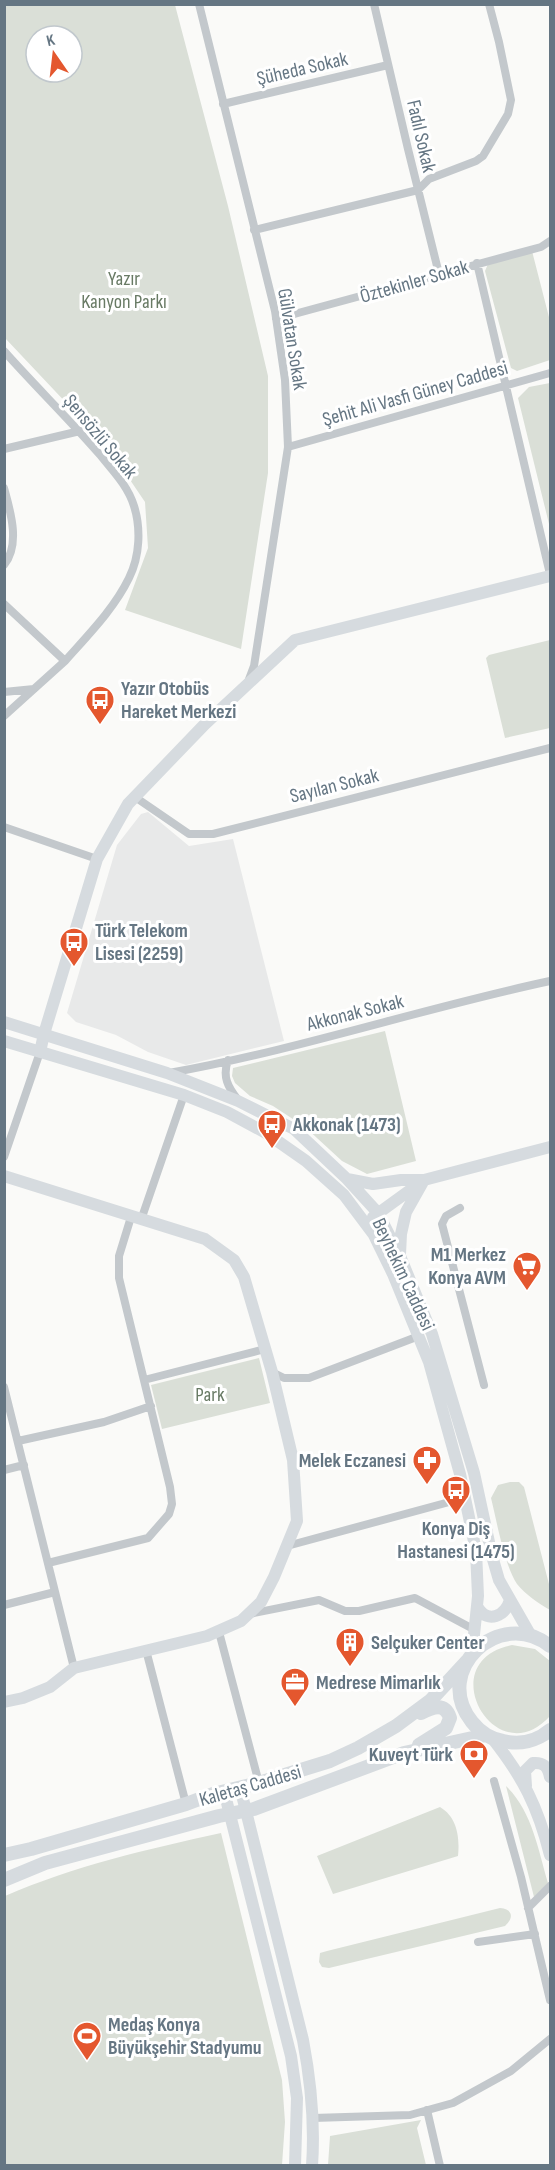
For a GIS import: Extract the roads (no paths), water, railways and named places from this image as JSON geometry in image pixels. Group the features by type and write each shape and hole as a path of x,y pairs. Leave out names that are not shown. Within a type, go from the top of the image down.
{"main road":[{"name":"Kaletaş Caddesi","path":"4,1855 186,1804 224,1791 259,1783 337,1758 358,1749 396,1726 431,1700 484,1643 499,1636 515,1633 543,1640"},
{"path":"469,1658 461,1680 461,1700 469,1718 489,1737 508,1743 525,1742 540,1737 550,1730"},
{"path":"396,1726 434,1707 445,1708 450,1718 446,1728 404,1753"},
{"name":"Kaletaş Caddesi","path":"4,1880 45,1863 245,1812 404,1753 489,1737"}],"street":[{"name":"Gülvatan Sokak","path":"199,4 276,319 285,380 288,447 255,666 248,683"},
{"name":"Fadıl Sokak","path":"374,4 440,274"},
{"path":"254,230 418,190 429,178 476,161 483,156 508,114 511,100 489,4"},
{"name":"Şüheda Sokak","path":"223,104 388,65"},
{"name":"Öztekinler Sokak","path":"276,319 542,247 550,241"},
{"path":"4,1157 40,1052 97,860 128,804 205,724 295,640 550,575 477,263"},
{"name":"Şensözlü Sokak","path":"4,351 80,431 122,481 134,506 138,532 137,557 130,576 104,617 65,661"},
{"name":"Şehit Ali Vasfi Güney Caddesi","path":"288,447 550,373"},
{"path":"4,449 80,431"},
{"path":"4,488 12,520 12,543 4,565"},
{"path":"4,603 65,661 4,716"},
{"path":"4,692 34,690"},
{"name":"Sayılan Sokak","path":"135,797 189,834 213,834 550,748"},
{"path":"4,827 97,860"},
{"name":"Akkonak Sokak","path":"167,1073 335,1035 550,981"},
{"name":"Beyhekim Caddesi","path":"4,1022 167,1073 238,1101 294,1129 347,1179 378,1213 400,1256 432,1334 474,1473 496,1571 510,1600 543,1640"},
{"name":"Beyhekim Caddesi","path":"4,1041 184,1095 227,1112 266,1133 298,1156 344,1195 374,1235 419,1336 429,1362 460,1474 476,1551 478,1608 469,1658"},
{"path":"228,1060 225,1078 228,1088 238,1101"},
{"path":"48,1563 148,1538 169,1514 172,1504 170,1487 119,1278 119,1256 184,1095"},
{"path":"347,1179 373,1184 400,1180 424,1180 550,1147"},
{"path":"4,1176 205,1239 234,1260 244,1277 272,1372 293,1460 297,1521 261,1602 241,1621 207,1636 74,1668 50,1687 23,1698 4,1702"},
{"path":"365,1223 424,1180"},
{"path":"400,1256 401,1234 406,1212 424,1180"},
{"path":"460,1208 446,1216 442,1224 484,1385"},
{"path":"272,1372 285,1378 309,1378 419,1336"},
{"path":"144,1380 265,1349"},
{"path":"4,1387 74,1668"},
{"path":"18,1441 104,1422 150,1407"},
{"path":"4,1470 24,1465"},
{"path":"287,1546 464,1498"},
{"path":"4,1605 55,1592"},
{"path":"248,1614 319,1600 345,1611 360,1611 415,1598 475,1630"},
{"path":"478,1608 486,1616 495,1617 504,1613 510,1600"},
{"path":"219,1632 259,1783"},
{"path":"147,1650 186,1804"},
{"path":"489,1737 511,1763 527,1789 542,1825 550,1855"},
{"path":"527,1789 525,1771 533,1763 540,1762 545,1765 550,1777"},
{"path":"494,1781 521,1877 550,2000"},
{"path":"240,1787 303,2040 313,2118 312,2166"},
{"path":"224,1791 291,2056 297,2098 295,2166"},
{"path":"528,1908 550,1886"},
{"path":"478,1942 535,1934"},
{"path":"313,2118 410,2115 453,2103 511,2071 550,2039"},
{"path":"428,2110 440,2166"}],"place":[{"name":"Yazır Otobüs Hareket Merkezi","path":"100,726"},
{"name":"Türk Telekom Lisesi (2259)","path":"74,968"},
{"name":"Akkonak (1473)","path":"272,1150"},
{"name":"M1 Merkez Konya AVM","path":"527,1292"},
{"name":"Melek Eczanesi","path":"427,1486"},
{"name":"Konya Diş Hastanesi (1475)","path":"456,1516"},
{"name":"Selçuker Center","path":"350,1668"},
{"name":"Medrese Mimarlık","path":"295,1708"},
{"name":"Kuveyt Türk","path":"474,1780"},
{"name":"Medaş Konya Büyükşehir Stadyumu","path":"87,2062"}],"park label":[{"name":"Yazır Kanyon Parkı","path":"124,290"},
{"name":"Park","path":"210,1394"}]}
